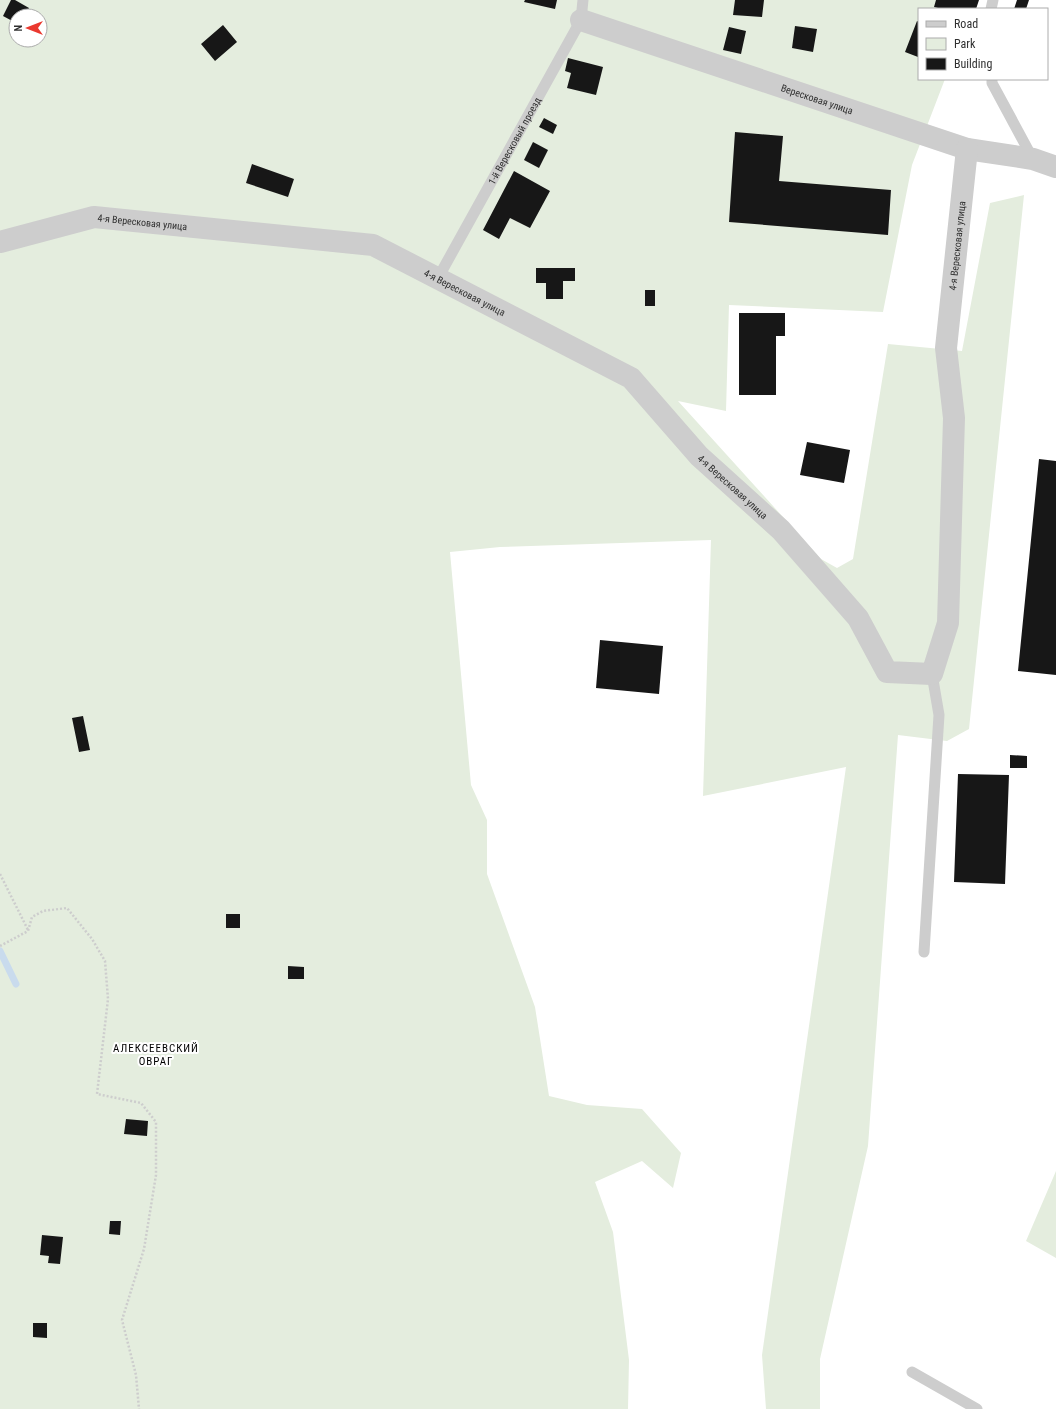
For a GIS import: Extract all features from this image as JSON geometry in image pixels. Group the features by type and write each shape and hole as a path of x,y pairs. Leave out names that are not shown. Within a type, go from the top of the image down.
{"street":[{"name":"Вересковая улица","path":"582,10 967,149 1033,159 1056,167"},
{"name":"4-я Вересковая улица","path":"0,242 94,217 373,245 631,378 699,456 780,530 853,612 858,618 887,672 932,674 948,623 954,418 946,348 967,149"}],"lane":[{"name":"1-й Вересковый проезд","path":"438,278 582,10"},
{"path":"992,80 992,83 1033,159"},
{"path":"924,952 939,715 932,674"},
{"path":"912,1372 977,1409"}],"path":[{"path":"0,874 28,931"},
{"path":"0,946 28,931 32,917 43,911 67,908 92,939 105,961 108,1000 97,1094 141,1103 156,1122 156,1175 144,1249 122,1320 136,1375 140,1409"}],"green space":[{"path":"0,0 975,0 972,8 918,8 918,80 945,80 912,165 883,312 729,305 726,411 678,401 821,559 837,568 853,559 888,344 962,351 990,203 1024,195 969,729 947,741 898,735 868,1146 820,1359 820,1409 766,1409 762,1355 846,767 703,796 711,540 500,547 450,552 471,785 487,820 487,874 535,1007 549,1096 587,1105 642,1109 681,1153 673,1188 642,1161 595,1182 613,1232 629,1360 628,1409 0,1409"},
{"path":"1056,1171 1056,1258 1026,1241"}],"building":[{"path":"11,0 15,0 29,8 8,8 8,19 3,16"},
{"path":"525,0 557,0 555,9 524,2"},
{"path":"735,0 764,0 762,17 733,15"},
{"path":"936,0 979,0 976,8 934,7"},
{"path":"1017,0 1029,0 1026,8 1014,8"},
{"path":"917,21 918,57 905,52"},
{"path":"223,25 237,42 215,61 201,44"},
{"path":"795,26 817,29 813,52 792,48"},
{"path":"729,27 746,31 741,54 723,50"},
{"path":"568,58 603,67 596,95 567,88 571,73 565,71"},
{"path":"544,118 557,125 553,134 539,127"},
{"path":"735,132 783,136 779,181 891,190 888,235 729,222"},
{"path":"533,142 548,150 539,168 524,160"},
{"path":"252,164 294,179 288,197 246,183"},
{"path":"514,171 550,191 530,228 510,218 499,239 483,230"},
{"path":"536,268 575,268 575,281 563,281 563,299 546,299 546,283 536,283"},
{"path":"645,290 655,290 655,306 645,306"},
{"path":"739,313 785,313 785,336 776,336 776,395 739,395"},
{"path":"807,442 850,450 844,483 800,475"},
{"path":"1039,459 1056,461 1056,675 1018,671"},
{"path":"600,640 663,646 659,694 596,688"},
{"path":"83,716 90,750 79,752 72,718"},
{"path":"1010,755 1027,756 1027,768 1010,768"},
{"path":"958,774 1009,775 1005,884 954,882"},
{"path":"226,914 240,914 240,928 226,928"},
{"path":"288,966 304,967 304,979 288,979"},
{"path":"126,1119 148,1121 147,1136 124,1134"},
{"path":"110,1221 121,1221 120,1235 109,1234"},
{"path":"42,1235 63,1237 60,1264 48,1263 49,1256 40,1255"},
{"path":"33,1323 47,1323 47,1338 33,1337"}],"waterway":[{"path":"0,951 16,984"}],"district":[{"name":"АЛЕКСЕЕВСКИЙ ОВРАГ","path":"156,1054"}]}
